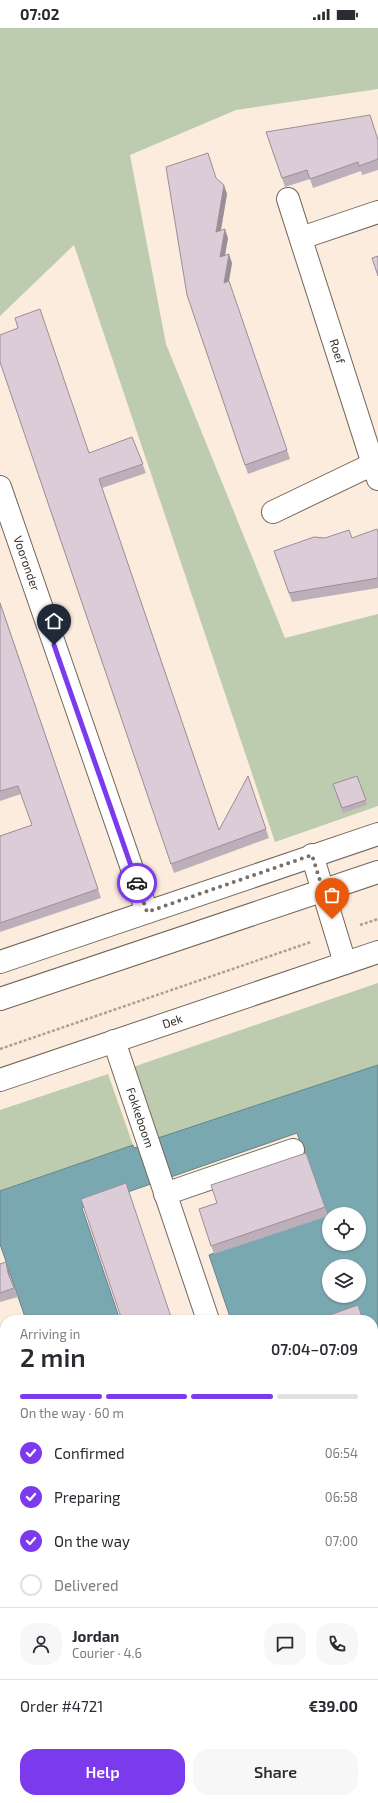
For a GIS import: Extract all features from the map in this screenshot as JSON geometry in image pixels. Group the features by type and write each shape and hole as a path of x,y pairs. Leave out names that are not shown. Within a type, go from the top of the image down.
{"street":[{"name":"Roef","path":"273,512 376,471 288,199"},
{"path":"301,238 378,212"},
{"name":"Vooronder","path":"0,487 147,912"},
{"path":"0,962 312,855 378,834"},
{"path":"312,855 345,963"},
{"path":"0,999 378,872"},
{"name":"Dek","path":"0,1080 378,952"},
{"name":"Fokkeboom","path":"114,1041 206,1315"},
{"path":"164,1188 293,1150"}],"path":[{"path":"0,1049 378,919"}],"green space":[{"path":"0,28 378,28 378,89 236,110 130,155 166,344 285,638 378,614 378,806 275,842 74,245 0,316"},
{"path":"378,983 378,1065 158,1138 133,1067"},
{"path":"108,1074 133,1145 0,1191 0,1110"}],"water":[{"path":"378,1065 378,1315 229,1315 209,1255 322,1213 322,1251 366,1251 366,1207 323,1207 297,1133 82,1208 118,1315 24,1315 0,1244 0,1191 133,1145 134,1148 158,1140 158,1138"}],"building":[{"path":"370,115 378,140 378,159 359,166 358,162 310,179 307,170 282,178 266,132"},
{"path":"208,153 216,178 224,185 216,232 225,229 220,257 229,254 224,283 229,281 287,450 245,465 187,295 166,167"},
{"path":"378,256 378,276 372,258"},
{"path":"40,309 89,453 132,437 143,464 99,479 219,830 248,776 266,829 171,864 0,362 0,335 18,328 15,318"},
{"path":"377,529 378,578 289,593 274,551 314,537 325,538 349,530 352,538"},
{"path":"0,603 98,889 0,923 0,836 32,825 18,786 0,791"},
{"path":"357,776 366,800 342,808 333,784"},
{"path":"306,1153 325,1207 211,1246 199,1209 217,1203 211,1185"},
{"path":"126,1183 170,1315 120,1315 81,1199"},
{"path":"6,1262 8,1273 14,1288 0,1293 0,1264"},
{"path":"358,1305 361,1315 330,1315"}],"way so far":[{"path":"137,883 147,912 312,855 332,919"}],"route":[{"path":"54,645 137,883"}]}
